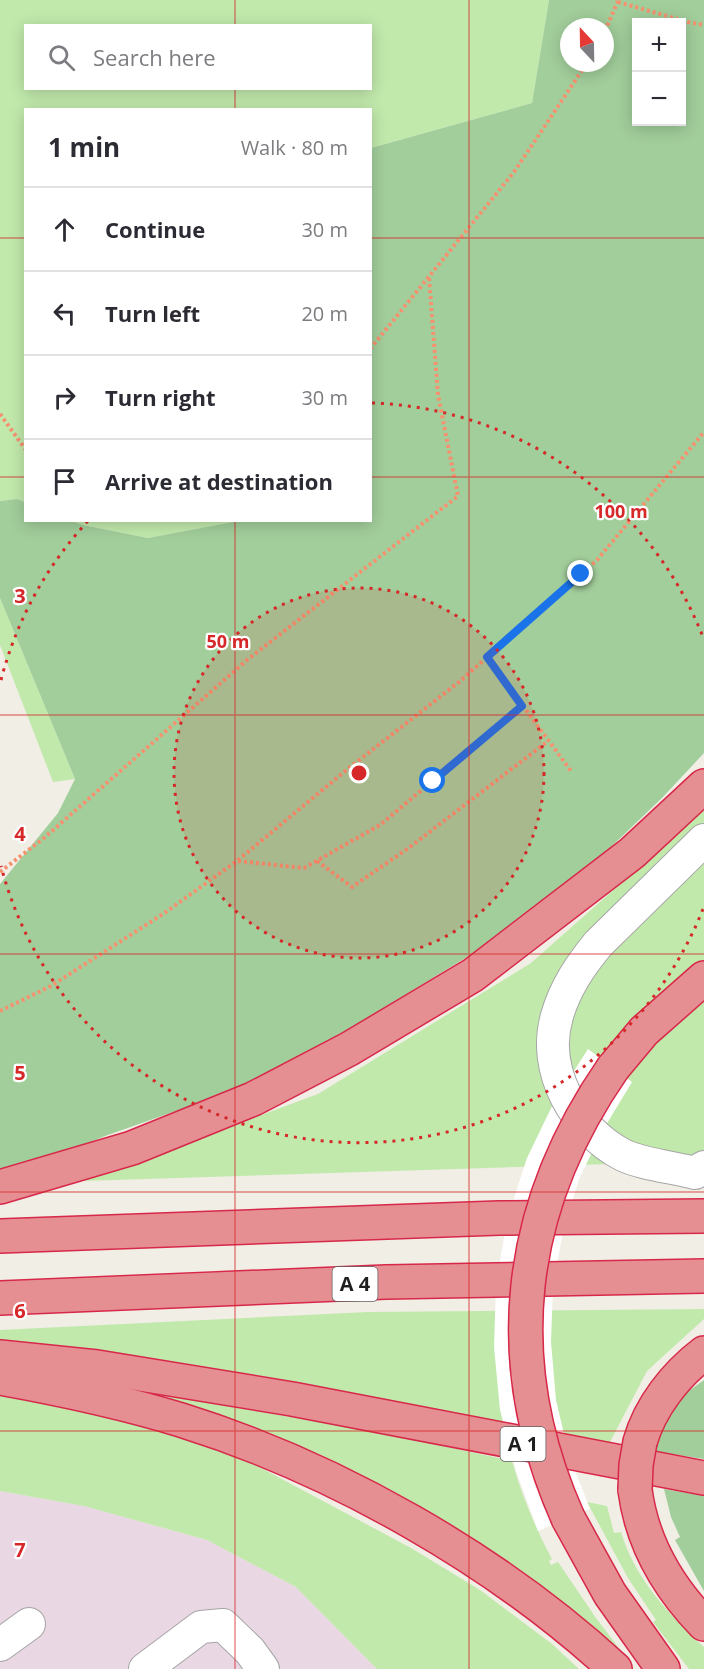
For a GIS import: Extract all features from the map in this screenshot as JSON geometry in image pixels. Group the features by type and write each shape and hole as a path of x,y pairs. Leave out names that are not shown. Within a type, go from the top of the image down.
{"highway":[{"path":"0,1187 143,1143 253,1099 349,1049 472,975 632,854 704,786"},
{"path":"663,1669 610,1594 568,1518 550,1475 533,1412 526,1344 529,1280 536,1237 555,1173 573,1132 613,1068 644,1031 704,978"},
{"path":"0,1236 476,1219 572,1218 700,1191"},
{"name":"A 4","path":"0,1298 375,1283 704,1276"},
{"path":"704,1353 680,1374 653,1411 640,1442 635,1490 642,1523 659,1565 670,1585 704,1624"},
{"name":"A 1","path":"0,1357 97,1367 292,1399 704,1478"},
{"path":"0,1378 101,1398 183,1420 319,1474 371,1500 458,1550 556,1619 615,1669"}],"lane":[{"path":"700,1191 625,1156 599,1140 579,1118 563,1090 556,1068 553,1043 556,1018 563,996 585,959 626,915 704,840"},
{"path":"0,1645 29,1624"},
{"path":"145,1669 201,1627 223,1625 250,1651 263,1669"}],"path":[{"path":"611,18 618,1 704,25"},
{"path":"372,347 514,172 581,72"},
{"path":"0,872 44,838 248,660 458,496 438,394 429,277"},
{"path":"0,414 24,447"},
{"path":"0,1011 61,980 163,914 237,861 487,657 597,560 704,432"},
{"path":"487,657 571,771"},
{"path":"237,861 304,868 317,861 380,825 522,706"},
{"path":"317,861 352,887 548,741"}],"shaded area":[{"path":"0,1491 84,1506 207,1540 296,1587 377,1669 0,1669"}],"green space":[{"path":"0,0 549,0 532,103 372,148 372,108 24,108 24,502 17,499 0,501"},
{"path":"549,0 704,0 704,753 662,798 589,868 467,957 354,1026 241,1088 105,1136 14,1174 0,1176 0,884 58,813 75,779 0,598 0,501 17,499 24,502 24,522 75,522 148,538 233,522 372,522 372,148 532,103"},
{"path":"75,522 234,522 148,538"},
{"path":"0,598 75,779 53,782 0,645"},
{"path":"704,810 704,1161 83,1181 318,1094 531,963"},
{"path":"704,1309 704,1319 647,1371 610,1442 226,1373 0,1341 0,1330 368,1312"},
{"path":"704,1380 704,1459 652,1451 676,1400"},
{"path":"0,1392 53,1402 220,1446 411,1548 480,1590 552,1644 579,1669 377,1669 296,1587 207,1540 84,1506 0,1491"},
{"path":"169,1396 383,1433 512,1461 529,1511 552,1559 549,1561 551,1565 558,1562 625,1656 622,1657 168,1401"},
{"path":"664,1489 704,1496 704,1591 675,1540 680,1537 671,1517"},
{"path":"587,1502 607,1506 614,1533 621,1532 627,1549 644,1580 678,1622 704,1647 704,1669 689,1669 653,1622 656,1620 628,1578"}],"pier":[{"path":"588,1049 632,1082 603,1130 579,1179 563,1232 553,1285 551,1342 556,1400 569,1455 590,1509 538,1531 516,1471 500,1410 494,1347 496,1284 507,1220 527,1158 554,1102"}],"route":[{"path":"433,781 522,706 487,657 581,574"}]}
